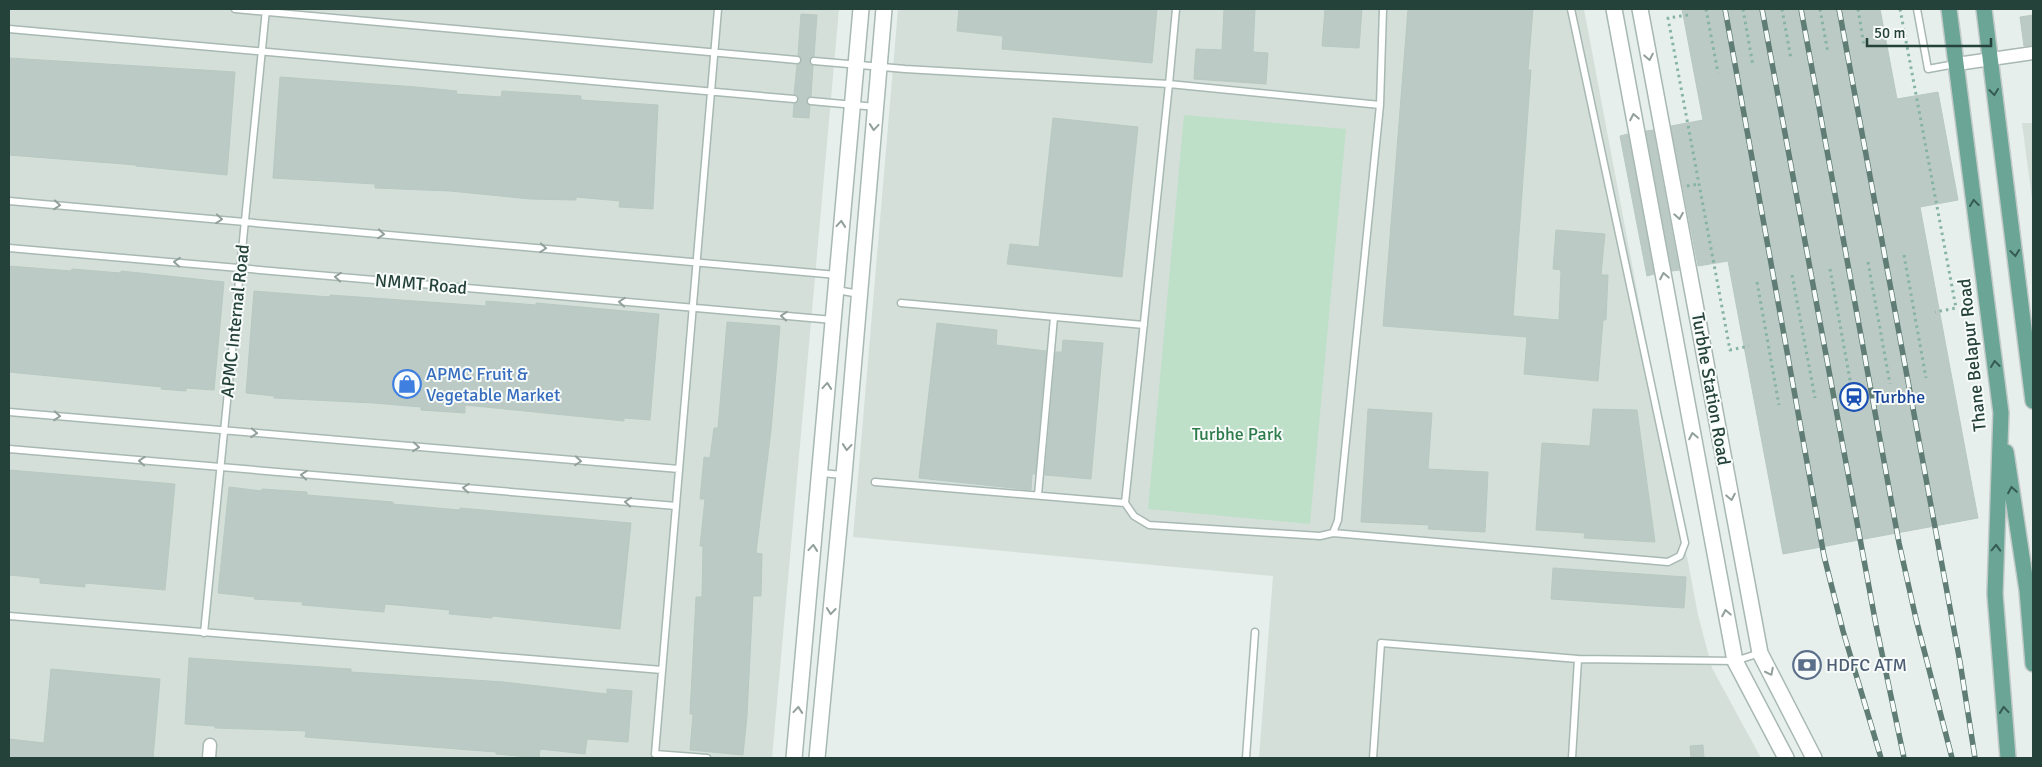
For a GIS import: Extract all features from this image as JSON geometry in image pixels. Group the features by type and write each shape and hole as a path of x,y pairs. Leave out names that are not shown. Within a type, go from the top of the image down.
{"main road":[{"name":"Thane Belapur Road","path":"1949,9 2001,413 1995,594 2008,758"},
{"path":"1984,9 2031,362 2033,401"},
{"path":"2001,413 2027,590 2033,664"}],"street":[{"path":"794,758 861,9"},
{"path":"817,758 844,475 884,9"},
{"name":"Turbhe Station Road","path":"1614,9 1735,661 1786,758"},
{"name":"Turbhe Station Road","path":"1640,9 1760,653 1814,758"},
{"path":"1957,64 2033,53"},
{"path":"1648,194 1674,189"},
{"path":"1697,457 1722,452"},
{"path":"209,758 210,745"}],"lane":[{"path":"235,9 266,10 797,60"},
{"path":"708,758 655,754 718,9"},
{"path":"1176,9 1125,503 1134,516 1149,525 1320,536 1332,533 1668,562 1680,556 1685,543 1571,9"},
{"path":"1332,533 1338,520 1380,105 1383,9"},
{"path":"1917,9 1928,68 1957,64"},
{"name":"APMC Internal Road","path":"204,632 266,10"},
{"path":"9,29 794,99"},
{"path":"814,61 879,67 1169,84 1380,105"},
{"path":"811,101 876,107"},
{"path":"9,200 697,262 836,282 859,294"},
{"name":"NMMT Road","path":"9,248 833,320"},
{"path":"901,303 1144,325"},
{"path":"1038,496 1054,317"},
{"path":"9,412 679,469"},
{"path":"9,449 676,506"},
{"path":"819,473 844,475"},
{"path":"875,482 1125,503"},
{"path":"9,616 662,670"},
{"path":"1246,758 1255,632"},
{"path":"1373,758 1381,644 1578,658 1735,661 1760,653"},
{"path":"1572,758 1578,658"}],"path":[{"path":"1706,9 1718,73"},
{"path":"1743,9 1753,66"},
{"path":"1782,9 1791,59"},
{"path":"1820,9 1828,53"},
{"path":"1858,9 1864,46"},
{"path":"1900,9 1956,308 1935,312"},
{"path":"1688,15 1668,18 1730,350 1749,346"},
{"path":"1904,256 1926,378"},
{"path":"1868,262 1890,384"},
{"path":"1830,269 1852,391"},
{"path":"1792,276 1815,398"},
{"path":"1757,282 1779,404"}],"shaded area":[{"name":"APMC Fruit & Vegetable Market","path":"9,9 839,9 772,758 9,758"},
{"path":"898,9 1584,9 1698,615 1712,668 1761,758 1259,758 1273,576 853,537"},
{"path":"2022,123 2033,123 2033,207"}],"green space":[{"name":"Turbhe Park","path":"1184,115 1346,129 1310,524 1148,509"}],"building":[{"path":"959,9 1157,9 1152,63 1002,49 1003,36 957,31"},
{"path":"1224,9 1255,9 1253,52 1268,53 1266,84 1194,79 1196,49 1222,50"},
{"path":"1325,9 1362,9 1359,48 1322,46"},
{"path":"1408,9 1533,9 1528,70 1531,70 1513,316 1559,320 1561,270 1553,269 1556,230 1605,234 1601,275 1608,275 1606,320 1603,320 1598,381 1524,374 1527,337 1383,326"},
{"name":"Turbhe","path":"1682,9 1880,9 1897,99 1938,92 1958,200 1920,207 1978,518 1783,554 1728,261 1698,266 1671,126 1703,120"},
{"path":"801,14 817,15 814,56 809,61 813,66 811,96 806,101 810,106 809,118 793,117 794,104 799,99 794,94 797,65 802,60 798,55"},
{"path":"2033,15 2033,45 2024,46 2020,17"},
{"path":"9,58 235,72 227,175 136,165 9,155"},
{"path":"280,77 457,91 456,94 501,97 502,91 581,96 581,100 658,105 653,209 619,207 620,201 576,197 576,200 530,199 450,191 375,188 375,184 273,178"},
{"path":"1053,118 1138,127 1122,277 1007,264 1010,244 1039,247"},
{"path":"1653,130 1679,270 1672,271 1646,131"},
{"path":"1628,134 1654,274 1647,276 1620,136"},
{"path":"9,266 71,271 72,269 121,273 121,271 224,282 214,390 186,388 186,391 161,389 162,387 9,372"},
{"path":"254,291 486,306 486,301 536,305 536,303 659,314 650,420 624,418 624,421 465,405 465,413 421,410 421,407 373,403 274,398 274,396 246,393"},
{"path":"727,322 780,326 771,430 756,553 762,554 761,596 753,596 747,716 743,755 690,750 693,714 690,714 696,597 702,597 703,546 700,546 705,499 700,499 704,457 710,458 714,428 718,428"},
{"path":"937,323 997,330 996,345 1046,351 1035,474 1032,474 1031,490 919,478"},
{"path":"1063,340 1103,343 1091,479 1045,475 1056,352 1062,352"},
{"path":"1368,409 1432,413 1428,469 1488,472 1485,532 1428,529 1429,525 1361,522"},
{"path":"1593,409 1637,410 1655,542 1584,538 1585,533 1536,530 1542,443 1590,446"},
{"path":"9,470 175,484 165,590 85,583 85,587 40,583 40,578 9,575"},
{"path":"229,487 262,491 262,489 307,492 307,495 460,510 460,508 631,523 620,629 492,616 492,618 449,614 450,610 385,604 384,612 302,605 303,602 254,599 255,597 218,593"},
{"path":"1553,568 1686,577 1684,608 1551,599"},
{"path":"189,658 351,669 351,672 504,682 607,694 607,689 632,691 628,742 587,739 585,754 540,749 539,758 496,754 496,752 305,737 306,731 215,728 215,726 185,724"},
{"path":"51,669 160,679 153,758 9,758 9,739 44,743"},
{"path":"1703,745 1704,758 1691,758 1690,746"}],"railway":[{"path":"1725,9 1824,556 1843,631 1881,758"},
{"path":"1762,9 1876,625 1904,758"},
{"path":"1801,9 1899,543 1916,619 1952,758"},
{"path":"1839,9 1960,662 1975,758"}],"place":[{"name":"APMC Fruit & Vegetable Market","path":"407,384"},
{"name":"Turbhe","path":"1854,397"},
{"name":"HDFC ATM","path":"1807,665"}]}
